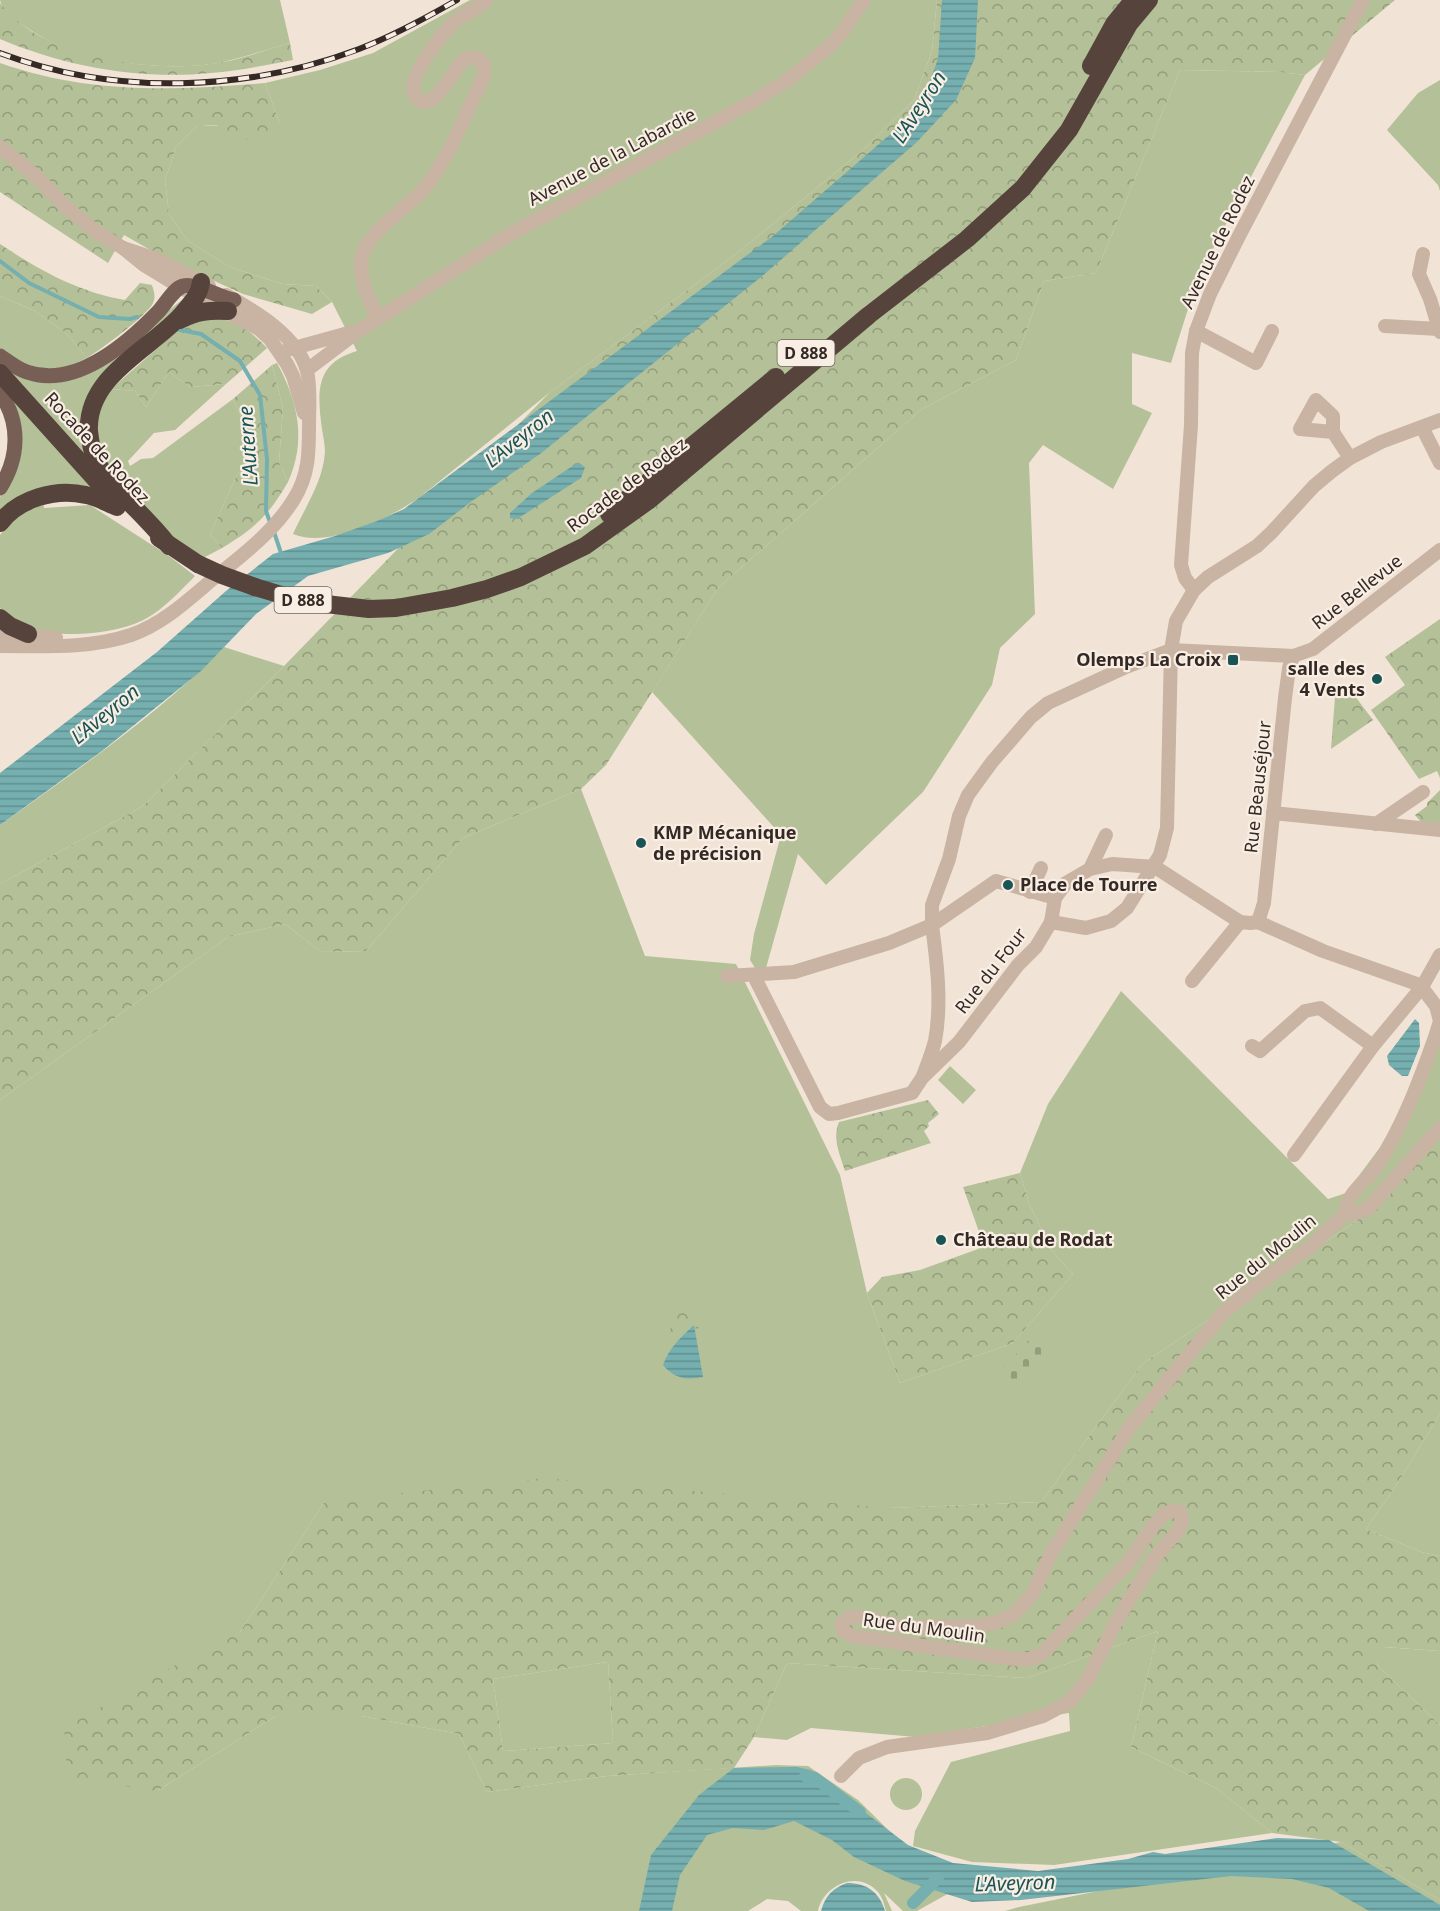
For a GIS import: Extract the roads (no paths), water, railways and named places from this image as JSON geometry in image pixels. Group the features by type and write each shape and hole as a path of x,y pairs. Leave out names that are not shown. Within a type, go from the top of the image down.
{"highway":[{"name":"Rocade de Rodez","path":"0,373 122,508 169,546 198,564 222,575 285,596 317,603 369,609 396,604 479,581 513,569 563,545 616,509 854,313 941,246 1016,178 1059,123 1114,24 1133,0"},
{"name":"Rocade de Rodez","path":"396,604 453,598 521,577 585,546 648,501 869,315 967,238 1023,188 1069,130 1129,24 1149,0"},
{"path":"174,324 200,289"},
{"path":"169,546 154,526 110,480 95,459 90,444 89,426 94,399 106,382 174,324 192,314 231,306"},
{"path":"0,523 24,503 45,495 69,492 88,495 122,508"},
{"path":"0,618 10,626 28,634"}],"main road":[{"path":"0,356 16,366 39,375 66,375 103,358 142,327 180,287 189,285 200,289 223,298 231,306"},
{"path":"0,393 12,416 15,437 13,461 0,488"}],"street":[{"path":"378,318 362,279 363,251 372,238 412,202 434,176 484,77 484,64 481,60 472,57 462,62 438,95 430,101 423,101 414,95 415,78 438,40 449,27 486,0"},
{"name":"Avenue de la Labardie","path":"306,367 311,367 378,318 530,222 752,102 788,80 831,45 864,0"},
{"name":"Avenue de Rodez","path":"1194,590 1185,578 1181,565 1191,425 1192,353 1196,331 1210,294 1239,236 1363,0"},
{"path":"0,147 37,177 64,205 95,231 180,287"},
{"path":"123,248 156,259 200,289"},
{"path":"1385,326 1440,331 1419,274 1423,255"},
{"path":"0,646 91,643 133,634 161,620 255,544 293,501 303,482 309,456 309,382 306,367 295,348 272,323 231,306"},
{"path":"231,306 259,329 279,351 293,376 309,429"},
{"name":"Avenue de la Labardie","path":"279,351 360,330"},
{"path":"1196,331 1256,363 1272,331"},
{"path":"279,351 306,367"},
{"path":"1440,420 1381,442 1350,458 1314,486 1257,546 1208,577 1194,590 1176,621 1171,650 1167,828 1155,867 1127,908 1111,921 1086,928 1051,922 1055,898 1066,883 1090,870 1112,864 1155,867 1240,922 1258,922 1323,951 1422,987 1436,1006 1440,1021 1435,1037 1396,1135 1375,1169 1350,1197 1346,1206 1347,1212 1353,1214 1368,1209 1440,1128"},
{"path":"1422,427 1440,463"},
{"path":"1333,432 1350,458"},
{"name":"Rue Bellevue","path":"1293,656 1313,649 1440,550"},
{"path":"0,632 91,643"},
{"path":"922,1078 935,1041 938,1008 938,975 932,905 949,859 959,816 968,795 992,762 1031,717 1048,703 1126,667 1171,650 1293,656"},
{"name":"Rue Beauséjour","path":"1258,922 1264,903 1285,699 1293,656"},
{"path":"1376,824 1423,792"},
{"path":"1273,813 1440,830"},
{"path":"1090,870 1106,835"},
{"path":"1030,892 1041,868"},
{"path":"728,976 795,972 888,943 933,925 996,881 1055,898"},
{"name":"Rue du Four","path":"754,976 820,1107 829,1114 838,1113 912,1093 922,1078 959,1042 1018,965 1036,946 1051,922"},
{"path":"1192,981 1240,922"},
{"path":"1294,1155 1373,1047 1422,987 1440,955"},
{"path":"1252,1046 1260,1051 1305,1011 1320,1008 1373,1047"},
{"name":"Rue du Moulin","path":"841,1776 859,1758 887,1747 987,1733 1043,1716 1069,1702 1088,1679 1116,1622 1156,1556 1178,1531 1182,1521 1180,1512 1172,1511 1164,1514 1127,1564 1042,1653 1030,1659 1004,1658 852,1636 843,1631 842,1623 849,1617 862,1617 903,1627 978,1626 998,1622 1014,1614 1032,1595 1052,1552 1129,1428 1224,1312 1311,1246 1347,1212"}],"water":[{"name":"L'Aveyron","path":"942,0 978,0 975,58 956,100 917,142 761,277 540,454 429,534 388,553 308,576 256,614 201,671 102,751 0,825 0,773 157,652 226,591 273,554 335,536 404,509 773,236 909,118 928,86 938,59"},
{"path":"577,463 585,467 581,478 517,519 510,518 510,513 532,493"},
{"path":"1415,1019 1419,1023 1420,1046 1408,1076 1402,1076 1389,1065 1387,1056"},
{"path":"694,1325 703,1377 681,1377 663,1365 672,1348"},
{"name":"L'Aveyron","path":"797,1767 811,1770 821,1780 818,1786 841,1804 850,1801 908,1845 953,1863 1038,1871 1128,1859 1153,1852 1165,1854 1277,1838 1329,1840 1440,1905 1440,1911 1369,1911 1329,1888 1292,1879 1231,1876 1021,1900 972,1902 905,1881 854,1857 832,1840 794,1821 764,1830 733,1828 707,1835 680,1875 672,1911 639,1911 651,1855 699,1795 734,1768"},
{"path":"847,1883 861,1885 871,1890 876,1894 885,1911 821,1911 830,1893"}],"waterway":[{"name":"L'Auterne","path":"0,261 29,283 99,317 130,319 137,317"},
{"name":"L'Auterne","path":"175,329 201,334 240,361 260,395 267,459 266,511 271,525"},
{"name":"L'Auterne","path":"274,532 282,556"},
{"path":"805,1776 815,1778 860,1812"},
{"path":"913,1903 938,1878"}],"railway":[{"path":"0,53 44,67 88,77 134,82 180,83 226,80 271,74 359,49 457,0"}],"place":[{"name":"Olemps La Croix","path":"1233,660"},
{"name":"salle des 4 Vents","path":"1377,679"},
{"name":"KMP Mécanique de précision","path":"641,843"},
{"name":"Place de Tourre","path":"1008,885"},
{"name":"Château de Rodat","path":"941,1240"}]}
